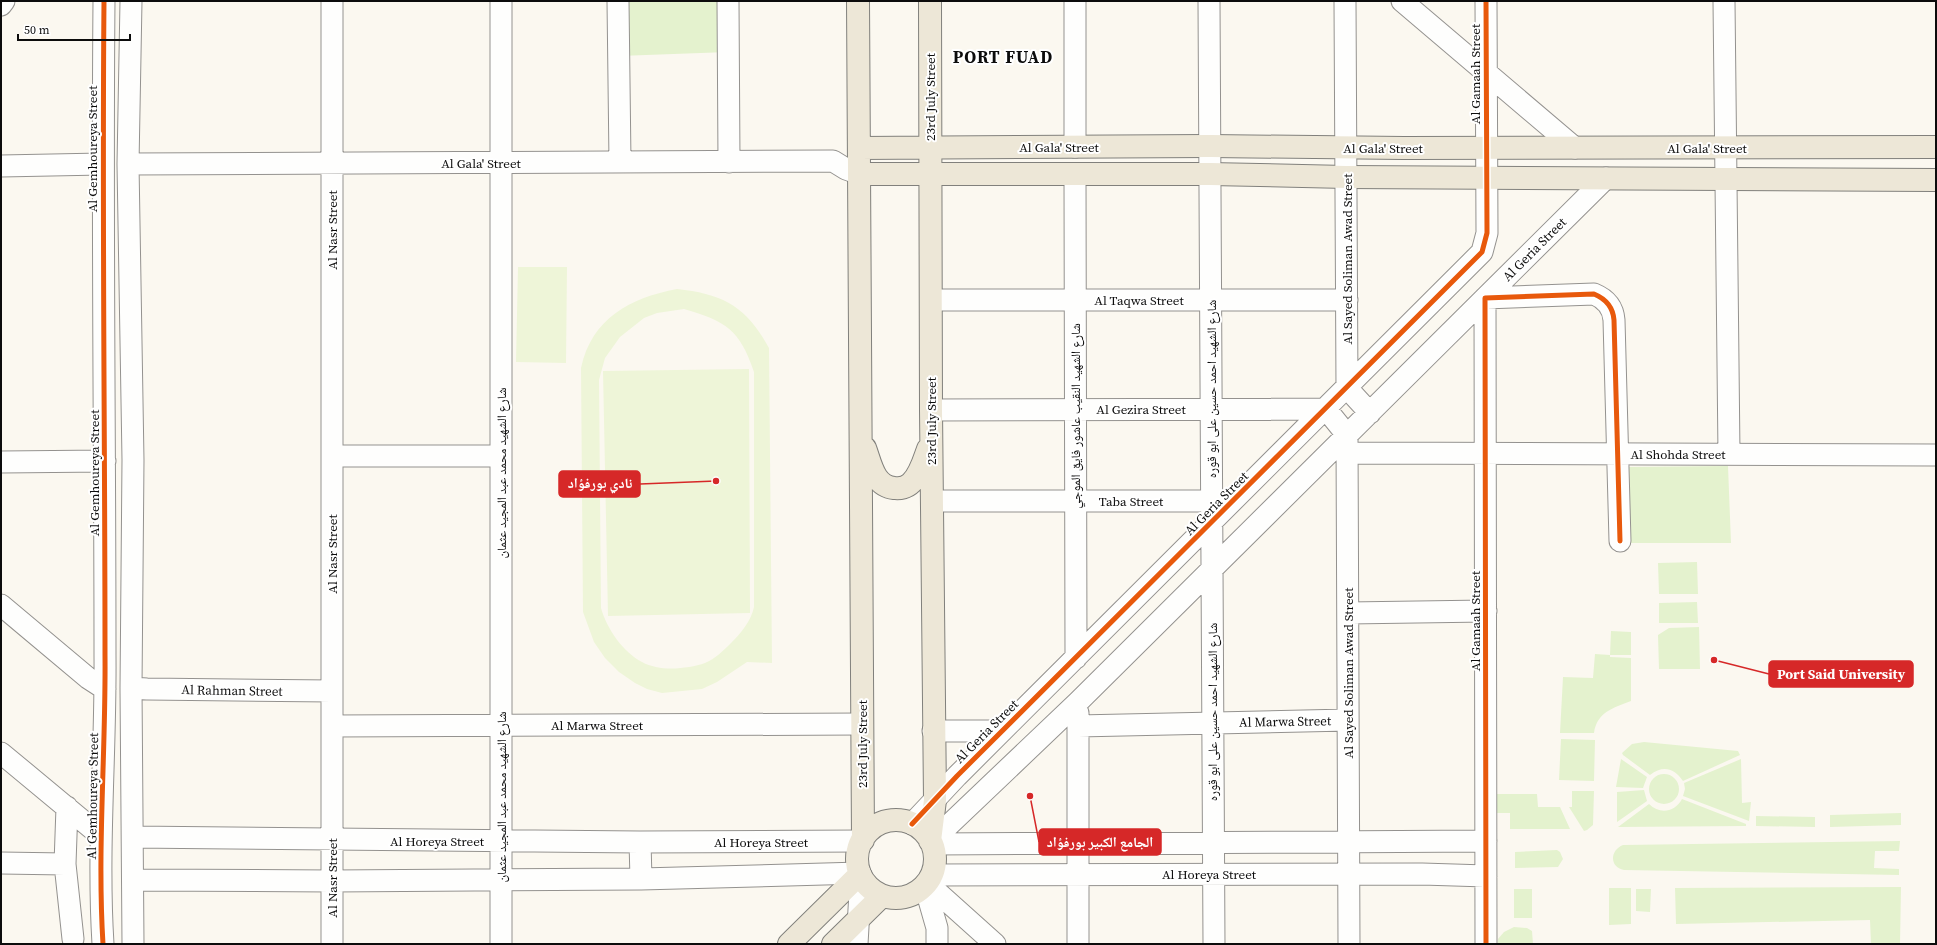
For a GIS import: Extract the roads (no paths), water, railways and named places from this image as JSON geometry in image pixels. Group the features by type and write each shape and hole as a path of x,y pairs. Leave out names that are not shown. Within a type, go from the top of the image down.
{"main road":[{"name":"23rd July Street","path":"858,1 862,840"},
{"name":"23rd July Street","path":"930,1 933,731 935,800 931,842"},
{"name":"Al Gala' Street","path":"859,148 1210,146 1346,148 1936,147"},
{"name":"Al Gala' Street","path":"860,174 1210,174 1346,177 1936,180"},
{"path":"860,432 874,474 883,485 890,488 898,489 911,483 916,477 932,442"},
{"path":"894,820 912,824 923,831 931,842 935,860 928,882 914,894 900,898 882,896 869,888 860,874 858,851 862,840 868,832 884,822 894,820"},
{"path":"789,944 860,874"},
{"path":"833,944 882,896"}],"street":[{"path":"1,5 4,1"},
{"name":"Al Gemhoureya Street","path":"102,938 101,836 105,689 105,461 102,164 104,1"},
{"path":"131,1 128,164 133,460 131,688 133,944"},
{"name":"Al Nasr Street","path":"332,1 332,944"},
{"name":"شارع الشهيد محمد عبد المجيد عثمان","path":"501,1 501,944"},
{"path":"618,1 620,162"},
{"path":"728,1 729,162"},
{"path":"1075,1 1075,147"},
{"name":"شارع الشهيد احمد حسين على ابو قوره","path":"1209,1 1214,944"},
{"name":"Al Sayed Soliman Awad Street","path":"1345,1 1347,388"},
{"path":"1402,1 1575,148"},
{"name":"Al Gamaah Street","path":"1486,1 1486,177"},
{"path":"1724,1 1729,454"},
{"name":"Al Gala' Street","path":"833,161 845,153 859,148"},
{"name":"Al Gala' Street","path":"128,164 833,161 846,169 860,174"},
{"path":"1,166 102,164"},
{"name":"شارع الشهيد النقيب عاشور فايق الموجي","path":"1075,175 1076,658"},
{"name":"Al Geria Street","path":"912,824 1002,731 1482,252 1486,240 1486,177"},
{"name":"Al Geria Street","path":"931,842 1078,702 1211,570 1347,444 1370,413 1606,178"},
{"path":"1485,298 1594,294 1606,301 1613,313 1620,540"},
{"name":"Al Gamaah Street","path":"1485,298 1486,944"},
{"name":"Al Taqwa Street","path":"931,300 1347,300"},
{"path":"1347,388 1370,413"},
{"path":"1326,409 1347,444"},
{"name":"Al Gezira Street","path":"931,410 1326,409"},
{"name":"Al Sayed Soliman Awad Street","path":"1347,444 1349,944"},
{"name":"Al Shohda Street","path":"1347,444 1485,453 1936,455"},
{"path":"332,456 501,456"},
{"path":"1,462 105,461"},
{"name":"Taba Street","path":"932,501 1234,501"},
{"path":"105,554 132,554"},
{"path":"1,605 84,675 105,689"},
{"path":"1348,613 1486,611"},
{"name":"Al Rahman Street","path":"131,688 332,691"},
{"path":"1078,702 1078,944"},
{"name":"Al Marwa Street","path":"1078,726 1348,720"},
{"name":"Al Marwa Street","path":"332,726 862,724"},
{"path":"933,731 1002,731"},
{"path":"1,753 101,836"},
{"path":"67,807 65,864 71,941 102,938"},
{"name":"Al Horeya Street","path":"133,837 640,842 862,840"},
{"path":"931,842 1349,843 1486,841"},
{"path":"640,842 641,879"},
{"path":"1,863 65,864"},
{"path":"133,880 332,882 641,879 860,874 857,944"},
{"name":"Al Horeya Street","path":"928,882 1078,874 1348,874 1486,876"},
{"path":"928,882 937,928 937,944"},
{"path":"928,882 995,944"}],"place":[{"name":"نادي بورفؤاد","path":"716,481"},
{"name":"Port Said University","path":"1714,660"},
{"name":"الجامع الكبير بورفؤاد","path":"1030,796"}],"district":[{"name":"PORT FUAD","path":"1003,57"}]}
